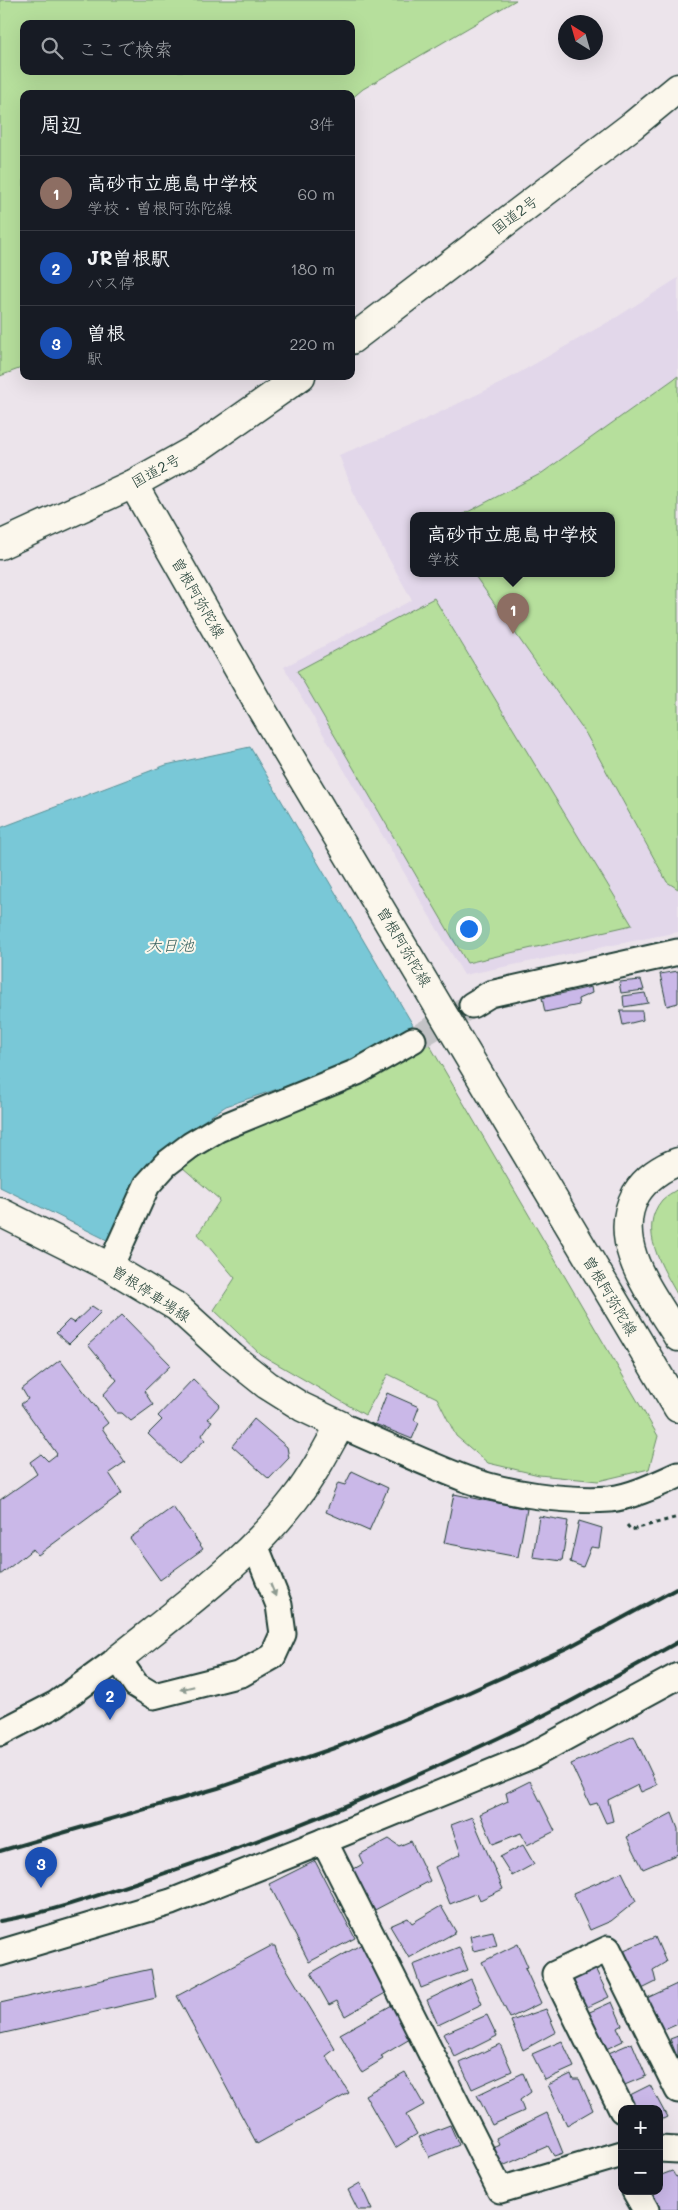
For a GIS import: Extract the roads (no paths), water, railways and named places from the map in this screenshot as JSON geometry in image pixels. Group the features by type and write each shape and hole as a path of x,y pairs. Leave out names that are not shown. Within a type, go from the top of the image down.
{"main road":[{"name":"国道2号","path":"355,337 633,125 678,88"},
{"name":"国道2号","path":"0,545 133,484 201,446 295,380"},
{"name":"曽根阿弥陀線","path":"133,484 259,705 678,1408"},
{"path":"678,1162 655,1174 640,1188 630,1205 626,1224 629,1248 639,1274 678,1337"},
{"name":"曽根停車場線","path":"0,1212 110,1267 177,1307 232,1357 267,1385 302,1407 340,1425"},
{"path":"118,1659 255,1545 294,1500 318,1464 340,1425"}],"street":[{"path":"472,1005 490,994 678,952"},
{"path":"110,1267 147,1185 166,1164 191,1145 218,1128 357,1072 413,1040"},
{"path":"340,1425 468,1480 518,1492 571,1499 611,1499 652,1486 678,1475"},
{"path":"0,1733 56,1704 118,1659 136,1685 154,1696 241,1674 273,1656 283,1634 279,1605 255,1545"},
{"path":"0,1953 171,1902 324,1841 531,1756 678,1676"},
{"path":"324,1841 500,2190 618,2160"},
{"path":"620,2105 555,1974 608,1950 678,2090"},
{"path":"663,2149 678,2150"},
{"path":"637,2195 646,2210"}],"water":[{"name":"大日池","path":"250,747 413,1025 329,1072 226,1106 182,1135 149,1166 133,1188 107,1240 0,1187 0,828 166,765"}],"tunnel":[{"path":"413,1040 472,1005"}],"railway":[{"path":"0,1851 218,1788 340,1746 465,1694 567,1648 678,1588"},
{"path":"0,1921 60,1907 100,1895 242,1847 323,1815 402,1782 531,1722 678,1642"}],"place":[{"name":"高砂市立鹿島中学校","path":"513,634"},
{"name":"JR曽根駅","path":"110,1720"},
{"name":"曽根","path":"41,1888"}]}
